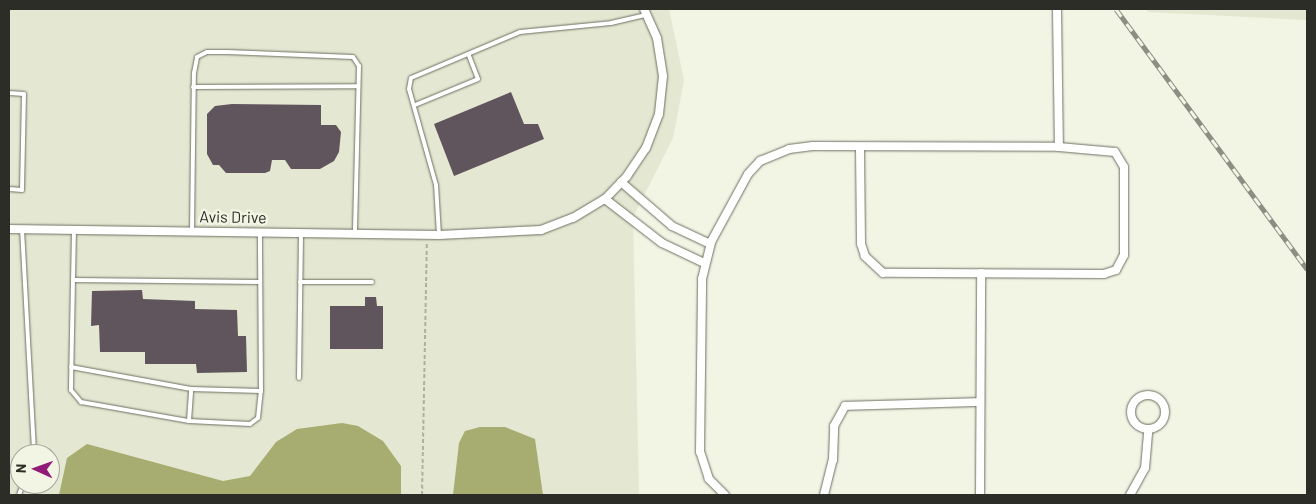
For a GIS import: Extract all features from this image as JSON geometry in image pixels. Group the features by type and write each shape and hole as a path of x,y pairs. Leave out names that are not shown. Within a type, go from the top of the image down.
{"street":[{"path":"1057,9 1059,147"},
{"name":"Avis Drive","path":"9,229 192,230 427,235 541,230 573,218 605,199 621,182 646,148 659,114 663,76 657,38 645,12"},
{"path":"726,495 709,479 700,452 704,263 710,244 748,174 760,161 789,149 860,147 1059,147 1115,152 1124,167 1124,255 1116,270 1104,274 883,273 873,266 861,244 860,147"},
{"path":"621,182 672,226 710,244"},
{"path":"605,199 662,243 704,263"},
{"path":"980,495 981,273"},
{"path":"1145,395 1161,400 1165,411 1159,426 1148,430 1137,426 1131,417 1135,401 1145,395"},
{"path":"824,495 832,460 834,426 846,406 980,402"},
{"path":"1130,495 1145,468 1148,430"}],"lane":[{"path":"439,235 436,185 409,89 411,78 469,56 520,32 611,23 645,12"},
{"path":"192,230 194,87 197,57 207,52 353,57 359,66 355,233"},
{"path":"414,106 478,79 469,56"},
{"path":"194,87 358,86"},
{"path":"9,93 24,94 22,190 9,189"},
{"path":"22,229 33,444"},
{"path":"74,229 71,390 81,402 189,421 250,424 258,418 261,391 260,232"},
{"path":"299,378 301,232"},
{"path":"73,280 260,282"},
{"path":"300,282 372,282"},
{"path":"71,367 191,389 261,391"},
{"path":"189,421 191,389"}],"path":[{"path":"422,495 427,235"}],"shaded area":[{"path":"9,9 669,9 684,80 673,138 633,217 639,495 9,495"},
{"path":"1146,9 1307,9 1307,20 1148,12"},
{"path":"342,423 358,426 383,441 401,466 401,495 59,495 67,458 87,444 223,481 250,476 276,442 297,429"},
{"path":"480,427 505,427 535,439 543,495 453,495 459,443 465,431"}],"building":[{"path":"511,92 524,124 538,124 544,139 454,176 434,124"},
{"path":"232,104 321,105 321,125 336,125 341,132 339,152 334,161 320,169 291,169 285,160 272,160 270,171 265,173 226,173 219,165 213,165 207,154 207,114 215,106"},
{"path":"142,290 143,299 195,301 195,309 237,310 238,336 246,336 247,372 197,373 196,364 145,364 145,352 100,352 99,325 91,326 92,291"},
{"path":"365,297 376,297 377,306 383,306 383,349 330,349 330,306 365,306"}],"railway":[{"path":"1116,9 1307,269"}]}
